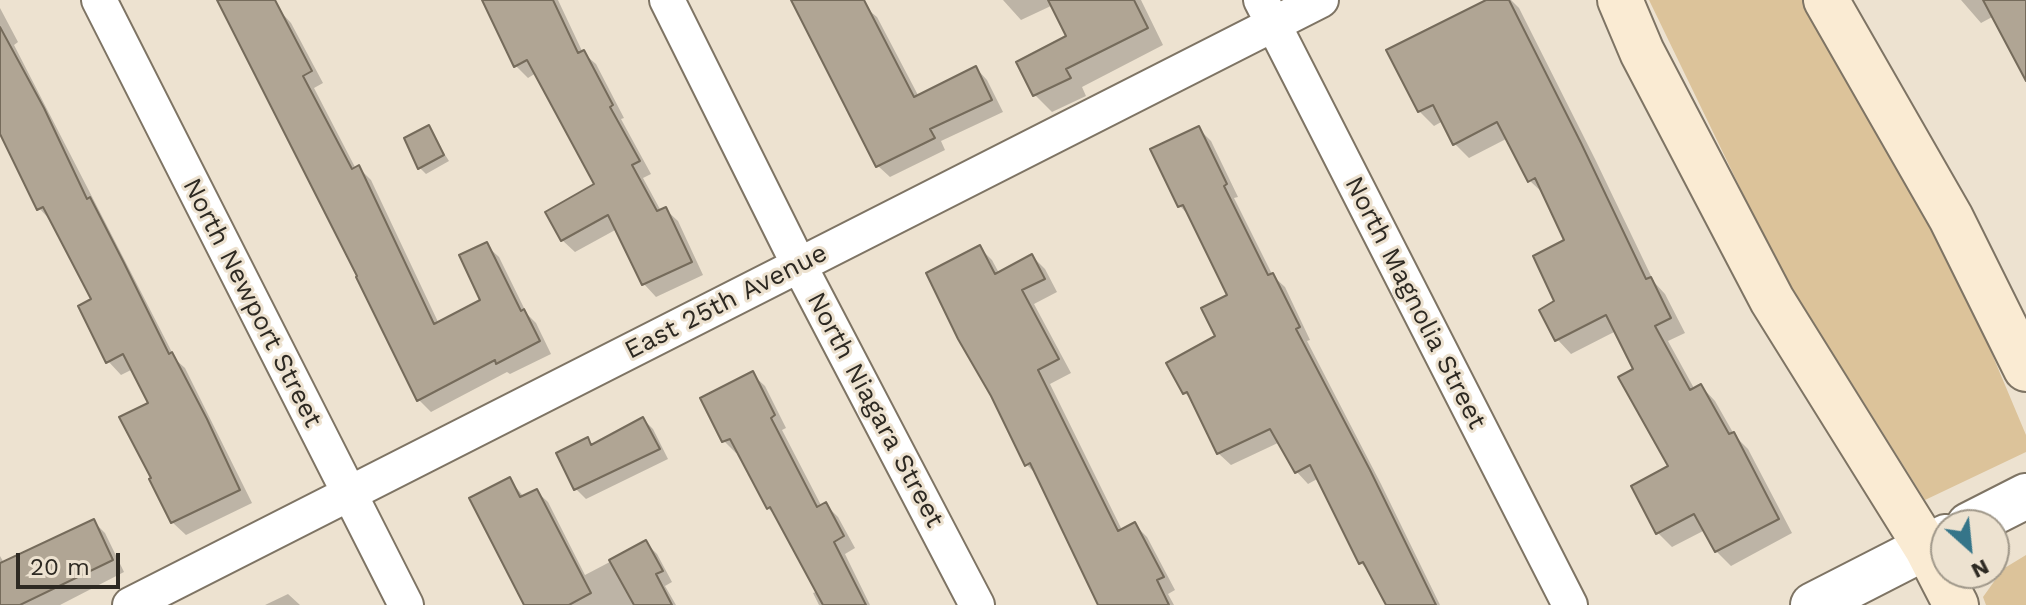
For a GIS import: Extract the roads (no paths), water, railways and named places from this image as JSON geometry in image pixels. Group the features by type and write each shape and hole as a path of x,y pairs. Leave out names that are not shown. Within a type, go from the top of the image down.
{"main road":[{"path":"1620,0 1642,52 1772,300 1930,533"},
{"path":"1826,0 1951,218 2026,369"}],"street":[{"name":"North Newport Street","path":"99,0 406,605"},
{"name":"North Niagara Street","path":"667,0 799,265 977,605"},
{"name":"East 25th Avenue","path":"130,605 799,265 1267,12 1321,0"},
{"name":"North Magnolia Street","path":"1267,12 1570,605"},
{"path":"2000,509 2026,496"},
{"path":"1813,605 1930,545"}]}
